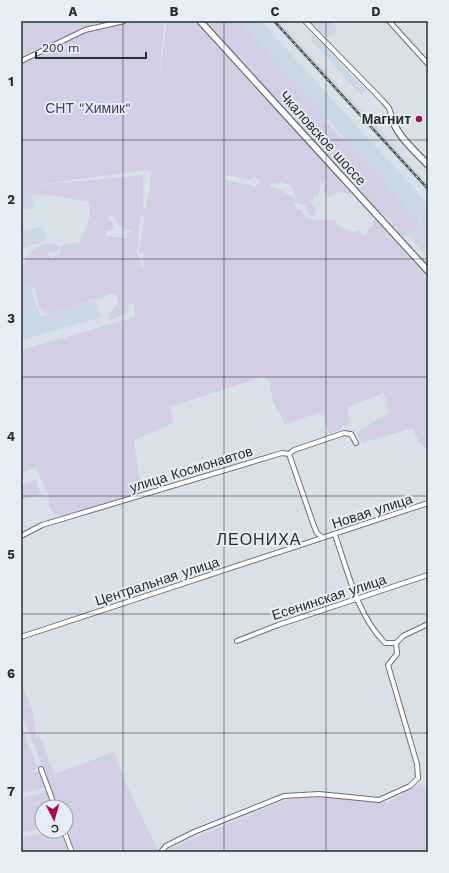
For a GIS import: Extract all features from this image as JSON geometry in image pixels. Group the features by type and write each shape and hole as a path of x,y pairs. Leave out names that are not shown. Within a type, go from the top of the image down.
{"street":[{"path":"21,61 85,30 124,21"},
{"name":"Чкаловское шоссе","path":"200,21 428,271"},
{"path":"305,21 389,108 393,123 428,165"},
{"path":"389,21 428,64"},
{"name":"улица Космонавтов","path":"21,536 26,532 60,519 282,453 289,454 294,450 344,433 351,434 356,443"},
{"path":"289,454 314,526 318,534 322,537"},
{"name":"Новая улица","path":"322,537 335,535 428,503"},
{"path":"335,535 357,599 379,637 385,643 396,643 403,636 428,624"},
{"name":"Центральная улица","path":"21,637 322,537"},
{"name":"Есенинская улица","path":"238,641 278,625 428,575"},
{"path":"161,852 166,846 194,832 284,796 319,794 379,800 410,786 418,778 417,764 388,665 397,654 396,643"},
{"path":"40,769 51,799"},
{"path":"67,839 72,852"}],"shaded area":[{"path":"239,21 261,21 428,204 428,259 409,236 421,224"},
{"path":"272,21 280,21 374,124 428,184 428,192"},
{"path":"310,21 331,21 338,30 327,38"},
{"path":"314,35 366,91 361,95 310,39"},
{"path":"32,194 35,208 21,211 21,195"},
{"path":"21,219 25,231 43,226 47,240 21,249"},
{"path":"21,259 40,316 96,300 101,317 21,340"}],"green space":[{"path":"21,21 96,21 96,23 21,56"},
{"name":"СНТ \"Химик\"","path":"133,21 164,21 159,80 167,21 193,21 341,180 341,185 345,186 351,194 337,192 329,197 323,191 325,186 323,181 317,197 314,196 312,204 316,209 313,218 306,210 305,205 294,202 296,209 302,210 302,214 312,220 334,220 341,227 353,232 357,230 361,231 361,235 366,236 370,227 374,226 373,221 375,219 428,279 428,452 418,440 412,428 362,443 356,433 389,413 384,393 347,407 350,422 338,431 329,434 324,415 321,412 285,424 273,401 269,381 263,377 172,406 170,408 174,423 134,440 138,470 143,491 61,516 55,514 50,508 48,495 36,468 21,472 21,350 135,317 134,305 132,303 128,305 128,312 109,321 108,315 119,302 115,293 48,314 44,313 38,304 35,289 28,285 27,277 22,271 25,265 25,258 39,247 47,244 56,244 59,248 58,251 53,253 47,252 51,258 60,254 61,247 66,244 79,243 88,223 90,207 89,202 51,195 21,194 21,63 85,33","holes":["145,170 151,172 150,189 145,209 143,210 143,175 30,186","229,175 250,180 254,177 260,181 255,187 247,184 232,182 224,178","284,182 291,186 297,198 270,187 270,184","141,216 143,216 144,221 139,253 143,255 144,270 137,253","108,217 114,217 119,226 125,227 125,229 134,232 125,233 127,238 105,236 106,231 114,230 113,224"]},
{"path":"202,21 239,21 324,115 326,121 340,138 345,138 418,221 420,227 405,237 397,233 397,227 392,227 392,221 382,213 378,214 372,207 373,203 365,199 365,195 352,181 343,175"},
{"path":"36,480 41,495 21,500 21,485"},
{"path":"21,687 30,704 34,718 36,738 41,737 54,774 114,752 127,786 159,852 76,852 71,839 74,839 74,799 55,799 21,712"},
{"path":"21,726 37,767 33,773 39,770 45,788 21,793"},
{"path":"420,783 428,789 428,852 165,852 171,848 280,802 294,799 329,797 380,803 390,801"},
{"path":"47,792 49,799 34,799 34,830 21,832 21,798"},
{"path":"34,835 34,839 64,839 68,852 21,852 21,837"}],"railway":[{"path":"274,21 428,189"}],"place":[{"name":"Магнит","path":"419,119"}],"district":[{"name":"ЛЕОНИХА","path":"259,539"}]}
